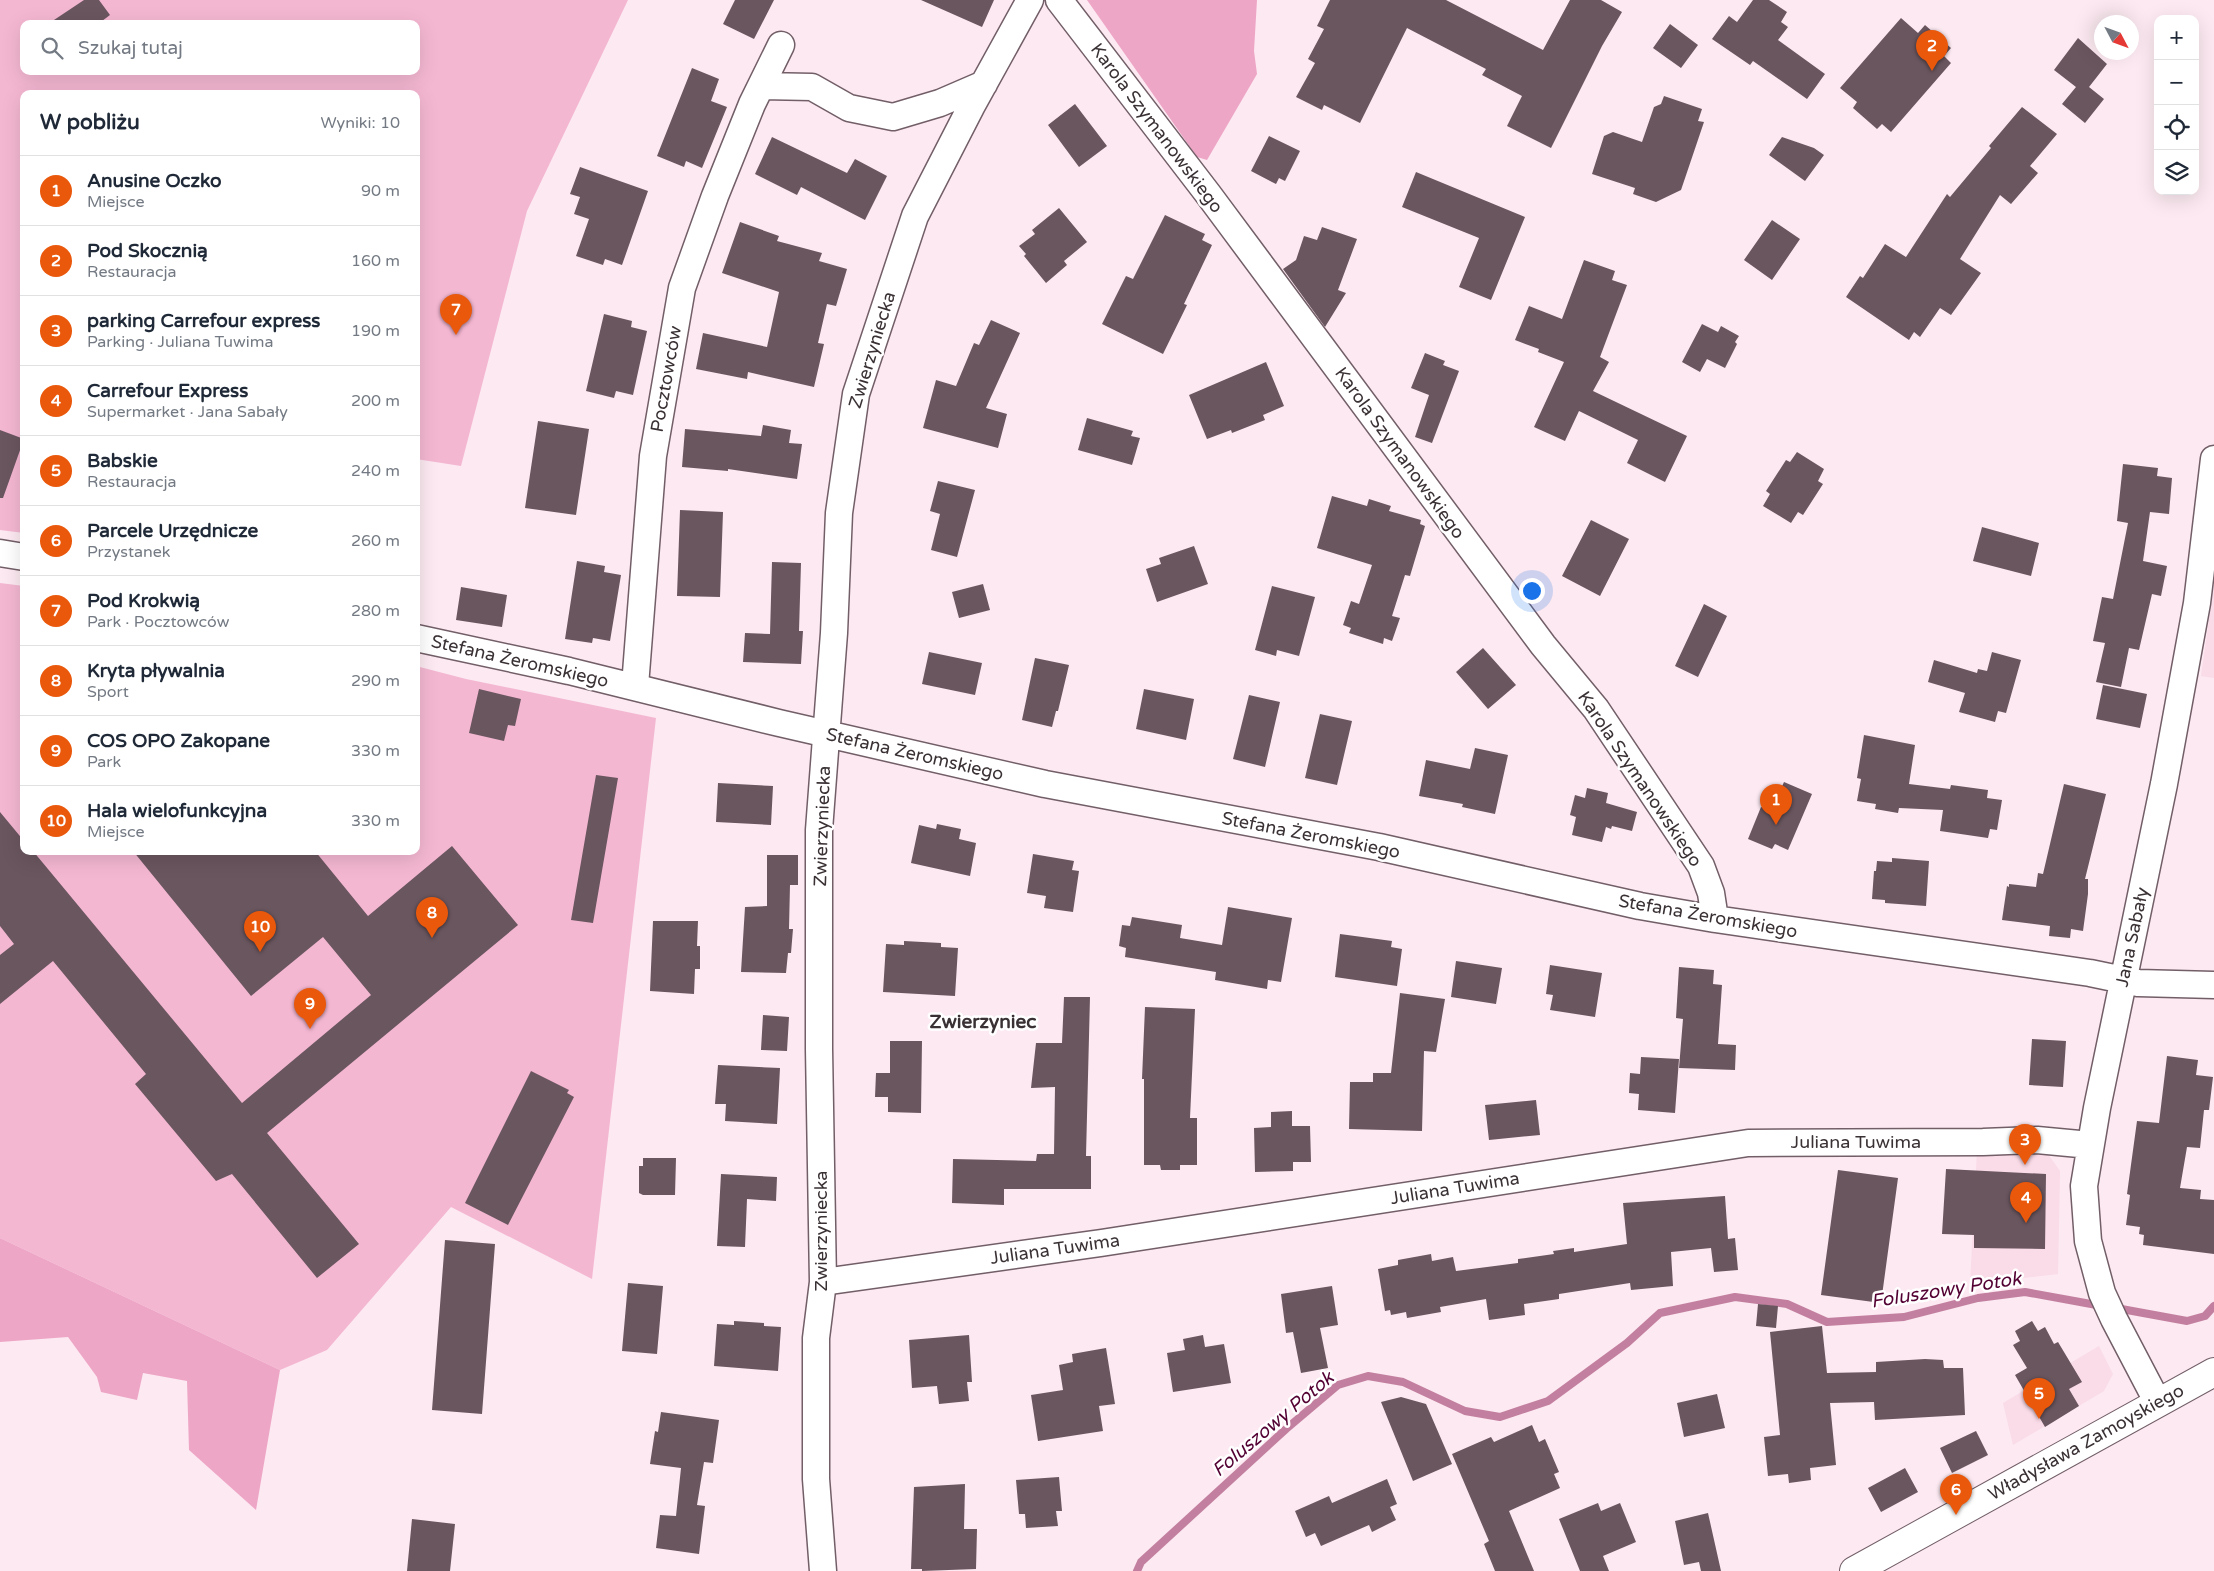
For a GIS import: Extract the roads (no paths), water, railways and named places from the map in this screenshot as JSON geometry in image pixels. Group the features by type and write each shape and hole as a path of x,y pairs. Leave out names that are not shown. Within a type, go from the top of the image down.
{"street":[{"name":"Zwierzyniecka","path":"823,1571 816,1469 816,1338 823,1282 819,1049 819,830 834,633 839,513 856,394 915,216 1030,0"},
{"name":"Karola Szymanowskiego","path":"1059,0 1208,194 1543,646 1596,708 1701,866 1711,893 1715,919"},
{"name":"Pocztowców","path":"635,686 653,456 682,288 715,196 761,86 781,45"},
{"path":"761,86 812,87 848,108 893,117 940,103 984,84"},
{"name":"Jana Sabały","path":"2158,1403 2106,1302 2096,1273 2088,1236 2084,1186 2090,1145 2168,764 2197,603 2214,460"},
{"path":"0,553 20,556"},
{"name":"Stefana Żeromskiego","path":"420,639 635,686 1045,784 1379,847 1640,906 1715,919 2090,973 2158,985 2214,985"},
{"name":"Juliana Tuwima","path":"823,1282 1101,1243 1748,1143 1983,1142 2019,1140 2090,1145"},
{"name":"Władysława Zamoyskiego","path":"1854,1571 2214,1372"}],"waterway":[{"name":"Foluszowy Potok","path":"1137,1571 1141,1562 1286,1429 1338,1385 1368,1376 1403,1382 1465,1411 1500,1417 1548,1401 1627,1343 1660,1313 1735,1297 1787,1304 1827,1322 1904,1317 1978,1298 2025,1292 2102,1306"},
{"name":"Foluszowy Potok","path":"2116,1308 2187,1321 2205,1316 2214,1306"}],"place":[{"name":"Pod Skocznią","path":"1932,71"},
{"name":"Pod Krokwią","path":"456,335"},
{"name":"Anusine Oczko","path":"1776,825"},
{"name":"Kryta pływalnia","path":"432,938"},
{"name":"Hala wielofunkcyjna","path":"260,952"},
{"name":"COS OPO Zakopane","path":"310,1029"},
{"name":"parking Carrefour express","path":"2025,1165"},
{"name":"Carrefour Express","path":"2026,1223"},
{"name":"Babskie","path":"2039,1419"},
{"name":"Parcele Urzędnicze","path":"1956,1515"}],"district":[{"name":"Zwierzyniec","path":"983,1022"}]}
